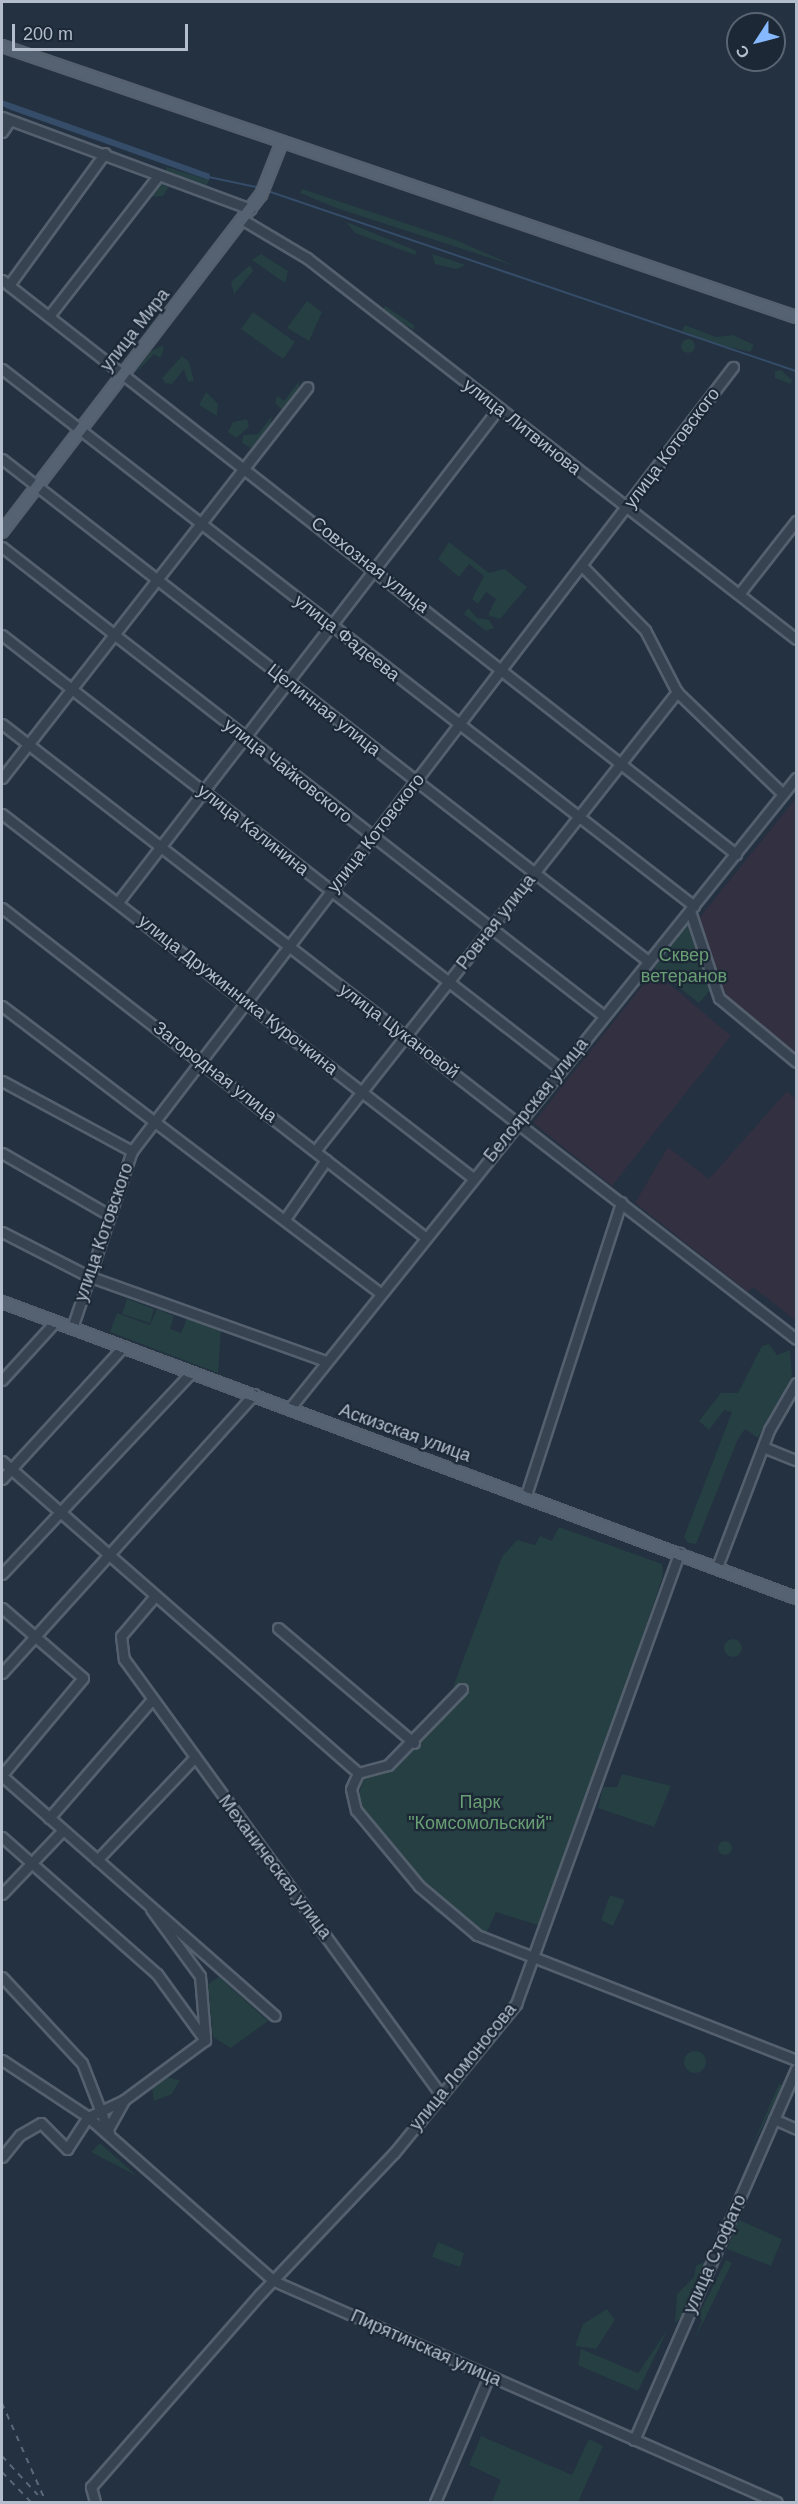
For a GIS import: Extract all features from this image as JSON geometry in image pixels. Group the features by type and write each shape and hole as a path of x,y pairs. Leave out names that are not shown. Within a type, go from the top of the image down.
{"main road":[{"path":"2,46 796,317"},
{"name":"улица Мира","path":"2,532 251,209 282,142"},
{"name":"Аскизская улица","path":"2,1302 526,1495 796,1598"}],"street":[{"path":"2,132 6,119 105,153 158,176 251,209"},
{"path":"5,282 105,153"},
{"path":"49,316 158,176"},
{"name":"улица Литвинова","path":"243,220 307,258 626,509 796,639"},
{"name":"Совхозная улица","path":"5,282 622,762 736,854"},
{"name":"улица Котовского","path":"72,1328 132,1151 734,367"},
{"name":"улица Фадеева","path":"2,369 579,817 692,908"},
{"path":"2,778 243,466 308,387"},
{"path":"118,902 498,409"},
{"name":"Целинная улица","path":"2,459 648,961"},
{"path":"739,594 796,521"},
{"name":"улица Чайковского","path":"2,547 604,1016"},
{"path":"582,566 645,630 677,692 783,794"},
{"name":"улица Калинина","path":"2,635 561,1069"},
{"name":"Ровная улица","path":"315,1151 677,692"},
{"name":"улица Цукановой","path":"2,724 159,848 518,1122 796,1339"},
{"name":"Белоярская улица","path":"290,1408 796,778"},
{"name":"улица Дружинника Курочкина","path":"2,814 473,1178"},
{"path":"692,908 719,998 796,1062"},
{"name":"Загородная улица","path":"2,909 200,1060 426,1238"},
{"path":"2,1006 381,1294"},
{"path":"2,1081 132,1151"},
{"path":"2,1153 109,1215"},
{"path":"285,1219 326,1160"},
{"path":"526,1495 621,1202"},
{"path":"2,1232 88,1276 326,1361"},
{"path":"2,1380 55,1322"},
{"path":"2,1479 124,1347"},
{"path":"2,1574 192,1372"},
{"path":"717,1567 763,1447 796,1383"},
{"path":"2,1673 254,1394"},
{"path":"763,1447 796,1460"},
{"path":"2,1461 358,1773"},
{"name":"улица Ломоносова","path":"95,2502 91,2487 441,2095 516,2004 537,1957 680,1553"},
{"name":"Механическая улица","path":"155,1596 121,1636 124,1659 150,1702 194,1758 441,2095"},
{"path":"2,1608 83,1678 2,1776 275,2016"},
{"path":"279,1628 414,1743"},
{"path":"358,1773 388,1765 414,1743 462,1689"},
{"path":"49,1818 150,1702"},
{"path":"97,1860 194,1758"},
{"path":"358,1773 351,1802 418,1886 477,1935 796,2060"},
{"path":"2,1894 63,1830"},
{"path":"2,1838 157,1974 206,2040"},
{"path":"150,1907 200,1976 206,2040"},
{"path":"2,1977 82,2063 109,2133"},
{"path":"2,2157 20,2135 41,2123 67,2149 88,2117 124,2100 206,2040"},
{"name":"Пирятинская улица","path":"2,2060 109,2133 274,2281 777,2502"},
{"name":"улица Стофато","path":"634,2440 796,2068"},
{"path":"109,2133 124,2100"},
{"path":"774,2119 796,2129"},
{"path":"435,2502 489,2376"}],"shaded area":[{"path":"796,798 796,1056 718,991 700,917"},
{"path":"654,971 731,1036 612,1186 533,1123"},
{"path":"787,1091 796,1099 796,1321 753,1287 748,1292 635,1203 668,1147 709,1179"}],"green space":[{"path":"167,167 209,180 206,188 165,173"},
{"path":"157,182 169,187 163,196 148,197"},
{"path":"302,189 456,240 515,266 339,209 300,193"},
{"path":"346,222 417,251 415,255 355,233"},
{"path":"261,254 288,271 285,283 252,260"},
{"path":"432,254 466,265 456,269 435,264"},
{"path":"250,265 253,271 234,294 231,282"},
{"path":"307,301 322,312 309,341 287,328"},
{"path":"385,306 414,325 414,330 381,311"},
{"path":"253,312 295,342 283,359 241,329"},
{"path":"685,325 716,337 733,335 754,345 750,352 721,345 682,331"},
{"path":"685,339 691,339 695,346 691,353 685,353 681,349 681,343"},
{"path":"164,345 161,358 154,354 133,376 151,351"},
{"path":"182,356 189,362 194,381 188,382 184,369 172,384 165,383 162,378"},
{"path":"781,370 792,380 791,384 775,378 775,371"},
{"path":"300,380 297,395 282,410 275,403 277,396 284,401"},
{"path":"206,392 218,404 217,416 199,405"},
{"path":"272,416 269,432 253,449 242,443 243,435 258,434"},
{"path":"247,419 249,427 236,438 228,432 233,422"},
{"path":"449,542 489,573 505,569 527,587 500,619 488,615 496,599 486,592 478,604 472,599 484,576 469,564 459,577 438,559"},
{"path":"468,608 477,618 489,620 494,628 486,631 464,614"},
{"name":"Сквер ветеранов","path":"690,922 712,988 699,1003 654,968"},
{"path":"127,1299 154,1309 150,1323 122,1314"},
{"path":"157,1309 174,1316 170,1329 181,1333 187,1318 221,1329 218,1373 110,1332 117,1313 150,1325"},
{"path":"769,1344 777,1355 790,1350 792,1376 758,1438 745,1429 737,1441 696,1544 688,1543 684,1537 732,1412 724,1410 709,1430 699,1421 721,1393 738,1393 762,1346"},
{"name":"Парк \"Комсомольский\"","path":"559,1527 662,1564 663,1576 544,1927 496,1912 485,1936 436,1912 377,1838 359,1807 359,1794 364,1777 391,1766 417,1744 464,1689 453,1687 502,1557 517,1540 535,1545 540,1536 552,1541"},
{"path":"729,1639 737,1639 742,1644 740,1655 729,1657 724,1652 724,1644"},
{"path":"622,1774 671,1786 654,1827 598,1808 603,1787 617,1787"},
{"path":"725,1841 730,1843 732,1848 730,1853 725,1855 720,1853 718,1848 720,1843"},
{"path":"610,1895 625,1900 613,1926 601,1920"},
{"path":"219,1977 268,2021 231,2048 213,2037 208,1984"},
{"path":"695,2051 705,2058 706,2062 699,2072 695,2073 685,2066 684,2062 691,2052"},
{"path":"165,2077 180,2080 172,2094 154,2101 152,2088"},
{"path":"779,2084 783,2086 750,2151"},
{"path":"100,2143 137,2176 91,2152"},
{"path":"739,2220 782,2239 771,2266 727,2249"},
{"path":"438,2242 464,2253 460,2267 432,2257"},
{"path":"726,2260 732,2263 694,2341 702,2320 698,2316"},
{"path":"706,2261 685,2314 675,2323 677,2294 694,2277 696,2266"},
{"path":"607,2309 615,2320 596,2349 575,2346 583,2324"},
{"path":"668,2329 638,2391 578,2365 581,2349 638,2373"},
{"path":"481,2436 572,2475 589,2439 603,2446 578,2502 492,2502 501,2480 469,2465"}],"water":[{"path":"2,100 210,174 209,180 11,110 2,106"}],"waterway":[{"path":"209,177 256,187"},
{"path":"271,192 796,371"}],"railway":[{"path":"2,2403 46,2502"},
{"path":"2,2456 38,2495"},
{"path":"2,2472 31,2502"}]}
